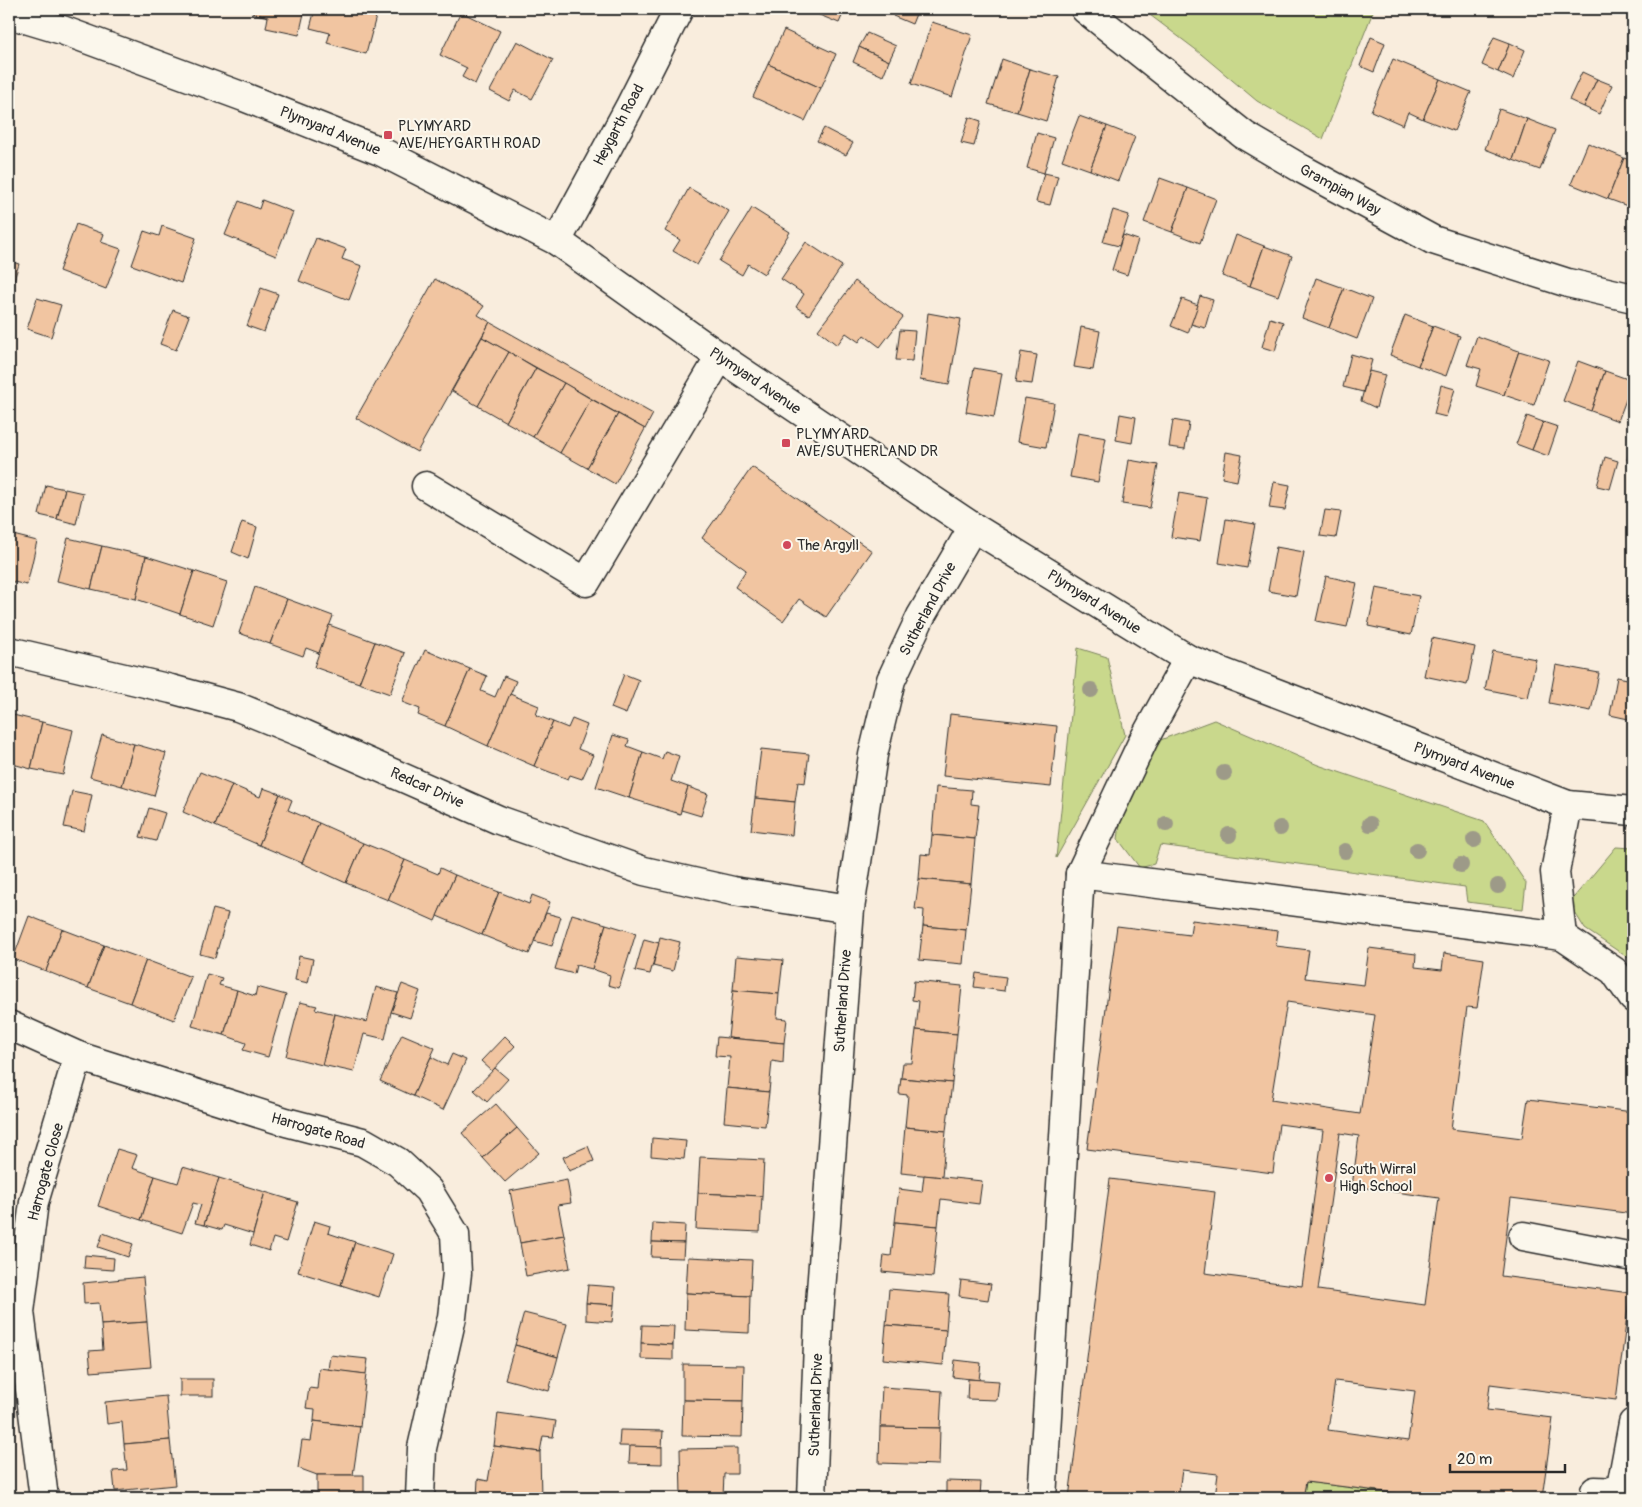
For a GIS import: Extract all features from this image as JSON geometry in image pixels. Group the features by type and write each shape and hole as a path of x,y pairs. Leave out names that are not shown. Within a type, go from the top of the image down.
{"street":[{"name":"Heygarth Road","path":"556,241 629,108 678,9"},
{"name":"Grampian Way","path":"1085,9 1244,135 1302,169 1433,240 1568,282 1633,298"},
{"name":"Plymyard Avenue","path":"9,14 62,30 235,94 380,151 556,241 720,357 973,527 1188,660 1568,805 1633,811"},
{"path":"426,486 586,582 720,357"},
{"name":"Sutherland Drive","path":"812,1498 819,1317 850,909 873,755 891,680 921,616 973,527"},
{"name":"Redcar Drive","path":"9,650 238,707 500,820 644,871 733,890 850,909"},
{"path":"1042,1498 1080,874 1143,741 1188,660"},
{"path":"1562,936 1555,872 1568,805"},
{"path":"1080,874 1562,936 1614,971 1633,998"},
{"name":"Harrogate Road","path":"9,1025 78,1056 286,1122 363,1142 398,1162 428,1190 455,1234 457,1273 452,1317 422,1448 420,1498"},
{"name":"Harrogate Close","path":"44,1498 20,1312 34,1202 78,1056"},
{"path":"1523,1236 1633,1257"},
{"path":"1595,1491 1620,1492 1633,1423"}],"green space":[{"path":"1142,9 1374,9 1323,139 1257,101 1195,49"},
{"path":"1078,648 1107,657 1125,735 1056,858"},
{"path":"1214,720 1318,765 1484,821 1526,883 1523,909 1467,902 1465,887 1160,845 1154,864 1140,868 1118,839 1123,804 1155,742"},
{"path":"1616,847 1633,848 1633,961 1585,929 1569,903"},
{"path":"1306,1482 1417,1496 1417,1498 1303,1498"}],"building":[{"path":"253,9 305,9 299,35 266,28 268,17 252,13"},
{"path":"315,9 378,9 366,54 327,43 330,33 310,28"},
{"path":"805,9 845,9 839,23"},
{"path":"896,9 918,9 912,24 893,16"},
{"path":"461,12 500,31 475,84 462,77 467,68 440,55"},
{"path":"932,22 972,35 952,97 911,84"},
{"path":"784,30 836,54 821,88 768,64"},
{"path":"867,33 896,46 889,61 859,47"},
{"path":"1371,37 1385,43 1374,72 1360,66"},
{"path":"1494,37 1510,43 1498,72 1482,65"},
{"path":"517,41 553,60 532,99 515,90 509,101 490,91"},
{"path":"1510,43 1525,50 1513,79 1498,72"},
{"path":"859,47 889,61 883,76 853,62"},
{"path":"1002,59 1030,69 1017,112 988,104"},
{"path":"1393,59 1440,79 1423,119 1408,112 1403,125 1371,111"},
{"path":"768,64 821,88 805,121 753,97"},
{"path":"1030,69 1059,77 1046,121 1017,112"},
{"path":"1582,72 1597,79 1584,107 1569,100"},
{"path":"1440,79 1471,92 1454,131 1423,119"},
{"path":"1597,79 1612,85 1599,114 1584,107"},
{"path":"1499,109 1527,119 1513,160 1485,149"},
{"path":"1079,116 1107,126 1090,170 1062,160"},
{"path":"969,117 981,121 974,146 961,143"},
{"path":"1527,119 1555,130 1540,170 1513,160"},
{"path":"1107,126 1135,137 1118,181 1090,170"},
{"path":"824,128 853,143 846,155 817,141"},
{"path":"1037,133 1054,138 1044,173 1027,168"},
{"path":"1588,143 1624,158 1608,199 1571,184"},
{"path":"1624,158 1633,161 1633,208 1608,199"},
{"path":"1044,173 1058,176 1050,205 1036,202"},
{"path":"1160,178 1188,188 1172,232 1144,222"},
{"path":"689,188 729,211 697,265 673,251 680,240 665,231"},
{"path":"1188,188 1216,199 1200,243 1172,232"},
{"path":"262,200 293,212 276,256 225,235 239,201 259,209"},
{"path":"752,208 790,232 764,274 748,264 742,275 719,261"},
{"path":"1113,210 1129,215 1119,246 1103,242"},
{"path":"76,224 104,234 101,242 121,249 106,289 59,271"},
{"path":"162,226 196,238 181,283 132,265 144,231 159,236"},
{"path":"1123,235 1138,240 1127,275 1112,270"},
{"path":"1236,235 1264,246 1250,286 1222,276"},
{"path":"316,238 346,249 342,259 362,266 349,300 299,281"},
{"path":"806,242 842,266 809,315 796,307 804,294 781,279"},
{"path":"1264,246 1292,256 1278,296 1250,286"},
{"path":"9,261 19,264 9,296"},
{"path":"1316,278 1344,288 1329,328 1302,318"},
{"path":"435,279 484,306 478,315 490,322 417,452 356,418"},
{"path":"855,281 903,317 880,347 864,335 859,342 846,333 837,345 818,330"},
{"path":"261,288 278,294 264,332 247,326"},
{"path":"1344,288 1372,299 1357,339 1329,328"},
{"path":"1200,296 1213,300 1205,328 1191,324"},
{"path":"37,298 61,305 51,337 27,329"},
{"path":"1182,299 1198,305 1188,333 1171,326"},
{"path":"173,310 189,316 176,350 160,344"},
{"path":"928,313 961,319 949,385 920,380"},
{"path":"1405,315 1433,326 1418,366 1390,355"},
{"path":"1270,318 1283,322 1275,351 1262,347"},
{"path":"490,322 653,414 645,429 482,337"},
{"path":"1433,326 1460,336 1446,376 1418,366"},
{"path":"1081,327 1100,331 1093,370 1074,367"},
{"path":"900,330 915,331 912,361 896,360"},
{"path":"1477,336 1519,351 1504,395 1476,386 1481,369 1467,365"},
{"path":"482,337 509,352 478,406 452,391"},
{"path":"1519,351 1549,360 1534,405 1504,395"},
{"path":"509,352 536,368 506,422 478,406"},
{"path":"1021,352 1037,355 1032,384 1016,382"},
{"path":"1351,354 1372,360 1363,392 1343,387"},
{"path":"1578,361 1605,371 1591,411 1563,401"},
{"path":"536,368 564,383 533,437 506,422"},
{"path":"974,368 1002,373 994,417 966,412"},
{"path":"1369,371 1385,375 1376,408 1361,401"},
{"path":"1605,371 1633,381 1618,421 1591,411"},
{"path":"564,383 591,399 560,453 533,437"},
{"path":"1441,385 1455,389 1446,417 1434,414"},
{"path":"1025,398 1054,403 1046,447 1017,442"},
{"path":"591,399 618,414 587,468 560,453"},
{"path":"618,414 645,429 615,484 587,468"},
{"path":"1120,414 1136,417 1132,443 1116,440"},
{"path":"1527,416 1543,422 1532,450 1516,444"},
{"path":"1173,420 1189,423 1185,449 1169,447"},
{"path":"1543,422 1558,427 1548,456 1532,450"},
{"path":"1078,433 1106,438 1098,482 1070,477"},
{"path":"1633,438 1633,461 1627,460"},
{"path":"1226,452 1242,455 1237,481 1222,478"},
{"path":"1605,457 1618,461 1610,489 1597,486"},
{"path":"1129,460 1158,465 1150,508 1122,504"},
{"name":"The Argyll","path":"752,467 872,551 826,617 799,599 783,621 735,587 746,570 702,538"},
{"path":"1274,482 1290,485 1285,510 1269,508"},
{"path":"46,485 65,489 57,519 39,515"},
{"path":"65,489 83,493 76,524 57,519"},
{"path":"1179,493 1207,498 1200,541 1171,537"},
{"path":"1325,510 1341,512 1336,538 1320,536"},
{"path":"1226,519 1255,524 1247,568 1219,563"},
{"path":"242,522 257,527 248,559 232,552"},
{"path":"9,534 37,541 27,585 9,581"},
{"path":"68,538 102,546 91,589 57,581"},
{"path":"102,546 146,556 136,599 91,589"},
{"path":"1276,547 1304,552 1296,596 1268,591"},
{"path":"146,556 194,571 180,614 136,599"},
{"path":"194,571 227,582 213,625 180,614"},
{"path":"1326,576 1357,583 1347,627 1316,621"},
{"path":"255,587 287,599 270,644 239,633"},
{"path":"1376,588 1419,596 1411,635 1368,626"},
{"path":"287,599 333,616 319,653 306,648 303,656 270,644"},
{"path":"329,625 375,642 359,683 314,667"},
{"path":"1432,638 1475,647 1467,685 1424,676"},
{"path":"375,642 405,653 390,694 359,683"},
{"path":"425,650 470,669 445,726 418,715 420,709 402,702"},
{"path":"1493,651 1536,659 1528,698 1485,689"},
{"path":"1556,665 1599,673 1591,711 1549,703"},
{"path":"470,669 487,676 481,691 495,697 504,676 516,681 488,746 445,726"},
{"path":"624,674 639,680 626,714 611,708"},
{"path":"1617,677 1633,680 1633,720 1610,715"},
{"path":"510,694 539,706 536,715 553,722 534,766 488,746"},
{"path":"9,714 42,722 31,769 9,763"},
{"path":"950,714 1057,726 1051,787 943,776"},
{"path":"572,719 587,725 578,749 593,755 582,779 570,775 568,779 534,766 553,722 568,728"},
{"path":"42,722 73,730 63,775 31,769"},
{"path":"102,735 134,744 122,786 90,777"},
{"path":"613,735 629,740 627,746 643,752 629,798 596,787"},
{"path":"134,744 166,753 154,796 122,786"},
{"path":"761,749 809,754 805,783 798,782 795,802 755,798"},
{"path":"665,751 679,756 671,781 688,787 680,814 629,798 643,752 662,759"},
{"path":"200,772 232,785 215,826 183,812"},
{"path":"232,785 260,797 263,788 280,794 259,845 215,826"},
{"path":"688,787 708,794 701,816 681,810"},
{"path":"936,787 972,790 971,804 979,805 975,839 932,835"},
{"path":"72,791 92,795 84,831 64,827"},
{"path":"280,794 292,800 288,810 319,823 302,863 259,845"},
{"path":"755,798 795,802 792,835 751,830"},
{"path":"149,808 165,813 156,841 140,837"},
{"path":"319,823 363,843 346,883 302,863"},
{"path":"932,835 975,839 971,884 919,879 921,854 930,855"},
{"path":"363,843 405,860 388,900 346,883"},
{"path":"405,860 438,874 440,868 455,875 435,921 388,900"},
{"path":"455,875 499,892 482,935 437,916"},
{"path":"919,879 971,884 966,930 923,926 924,910 915,909"},
{"path":"499,892 529,904 532,895 550,902 529,954 482,935"},
{"path":"213,909 228,913 215,958 200,954"},
{"path":"546,913 561,917 552,946 534,941"},
{"path":"572,914 606,924 592,969 576,965 574,974 555,969"},
{"path":"29,916 62,929 46,971 13,959"},
{"path":"1192,920 1278,931 1276,946 1309,950 1305,978 1364,985 1369,948 1416,954 1415,967 1442,970 1444,953 1484,959 1477,1008 1467,1007 1451,1129 1522,1138 1528,1099 1633,1112 1633,1214 1511,1198 1501,1276 1630,1293 1616,1400 1490,1384 1487,1410 1553,1418 1542,1498 1417,1498 1417,1496 1306,1482 1303,1498 1233,1498 1215,1496 1218,1474 1182,1470 1178,1498 1069,1498 1110,1179 1215,1192 1205,1273 1302,1286 1323,1130 1279,1124 1273,1173 1087,1149 1117,926 1190,935","holes":["1287,1002 1375,1015 1360,1114 1271,1100","1340,1133 1359,1136 1352,1186 1439,1198 1425,1305 1318,1290","1335,1381 1415,1391 1408,1441 1328,1430"]},
{"path":"606,924 636,933 619,988 608,985 610,975 592,969"},
{"path":"923,926 966,930 963,964 919,960"},
{"path":"62,929 104,945 88,988 46,971"},
{"path":"660,937 680,942 673,971 653,966"},
{"path":"644,939 659,943 650,974 635,971"},
{"path":"104,945 146,960 130,1003 88,988"},
{"path":"299,956 313,959 308,983 295,980"},
{"path":"736,956 783,960 779,994 733,990"},
{"path":"146,960 191,977 174,1020 130,1003"},
{"path":"976,973 1006,977 1004,991 974,987"},
{"path":"207,974 222,978 219,985 237,990 224,1035 192,1026"},
{"path":"914,981 962,986 957,1034 916,1030 919,1001 912,1000"},
{"path":"402,984 420,991 410,1018 391,1012"},
{"path":"257,987 286,995 268,1057 243,1050 246,1043 224,1035 237,990 255,996"},
{"path":"376,987 398,993 391,1012 385,1039 364,1034 354,1072 322,1065 335,1014 367,1022"},
{"path":"733,990 779,994 777,1018 787,1019 784,1043 728,1038"},
{"path":"300,1002 317,1006 315,1009 335,1014 322,1065 286,1056"},
{"path":"916,1030 957,1034 952,1083 901,1078 903,1063 912,1063"},
{"path":"402,1034 435,1048 413,1096 380,1081"},
{"path":"505,1036 515,1046 492,1071 481,1061"},
{"path":"717,1037 784,1043 783,1063 772,1061 769,1092 727,1088 730,1057 715,1056"},
{"path":"452,1054 466,1060 443,1110 413,1096 431,1057 447,1065"},
{"path":"495,1068 508,1079 487,1102 474,1090"},
{"path":"901,1078 952,1083 946,1131 905,1127 908,1095 899,1094"},
{"path":"727,1088 769,1092 765,1126 724,1122"},
{"path":"496,1104 517,1128 483,1158 462,1133"},
{"path":"905,1127 946,1131 942,1177 901,1173"},
{"path":"517,1128 539,1153 505,1182 483,1158"},
{"path":"652,1138 686,1141 684,1159 651,1156"},
{"path":"588,1146 594,1161 569,1171 563,1157"},
{"path":"117,1149 137,1155 132,1168 155,1176 141,1220 98,1206"},
{"path":"700,1157 764,1160 762,1196 698,1193"},
{"path":"183,1167 219,1178 204,1225 195,1223 201,1205 193,1203 182,1233 141,1220 155,1176 178,1183"},
{"path":"924,1175 982,1181 979,1204 941,1199 938,1226 895,1222 899,1189 922,1192"},
{"path":"219,1178 265,1192 253,1234 224,1225 222,1230 204,1225"},
{"path":"567,1180 571,1203 558,1205 564,1235 520,1243 510,1191"},
{"path":"265,1192 298,1202 286,1242 273,1238 269,1251 250,1245"},
{"path":"698,1193 762,1196 760,1232 696,1229"},
{"path":"314,1221 330,1226 328,1233 355,1242 341,1285 298,1272"},
{"path":"895,1222 938,1226 933,1277 882,1272 884,1255 891,1256"},
{"path":"653,1223 685,1225 684,1243 652,1242"},
{"path":"103,1233 133,1244 128,1257 98,1247"},
{"path":"564,1235 570,1268 526,1276 520,1243"},
{"path":"355,1242 393,1254 379,1297 341,1285"},
{"path":"652,1242 684,1243 683,1258 651,1257"},
{"path":"85,1255 114,1258 113,1270 84,1268"},
{"path":"688,1257 752,1260 750,1296 686,1293"},
{"path":"143,1277 147,1322 101,1325 99,1303 84,1304 83,1283"},
{"path":"961,1280 991,1284 988,1300 959,1296"},
{"path":"588,1285 615,1287 614,1305 586,1303"},
{"path":"889,1289 949,1294 946,1330 886,1325"},
{"path":"686,1293 750,1296 749,1333 685,1330"},
{"path":"586,1303 614,1305 612,1322 586,1320"},
{"path":"524,1313 567,1324 558,1357 515,1345"},
{"path":"147,1322 151,1367 91,1372 89,1351 103,1350 101,1325"},
{"path":"642,1325 674,1326 673,1345 641,1343"},
{"path":"886,1325 946,1330 943,1365 883,1359"},
{"path":"641,1343 673,1345 673,1360 641,1359"},
{"path":"515,1345 558,1357 549,1391 505,1379"},
{"path":"330,1355 368,1359 366,1374 328,1370"},
{"path":"955,1360 981,1363 979,1380 953,1377"},
{"path":"683,1364 744,1365 743,1401 683,1400"},
{"path":"319,1368 366,1374 360,1427 314,1421 315,1409 306,1408 309,1388 317,1389"},
{"path":"180,1379 213,1379 213,1396 180,1396"},
{"path":"968,1379 999,1381 997,1400 967,1399"},
{"path":"882,1387 942,1391 940,1428 880,1427"},
{"path":"166,1396 170,1440 124,1444 122,1422 107,1424 105,1402"},
{"path":"683,1400 743,1401 742,1437 682,1436"},
{"path":"498,1413 556,1421 553,1437 543,1436 540,1452 494,1446"},
{"path":"314,1421 360,1427 353,1475 317,1475 298,1468 302,1440 311,1441"},
{"path":"880,1427 940,1428 939,1465 879,1463"},
{"path":"620,1430 663,1431 662,1447 619,1446"},
{"path":"170,1440 175,1485 115,1491 113,1471 127,1470 124,1444"},
{"path":"494,1446 540,1452 541,1498 477,1498 478,1479 488,1481"},
{"path":"630,1446 662,1447 662,1464 629,1463"},
{"path":"737,1448 737,1474 724,1474 723,1497 681,1496 680,1449"},
{"path":"317,1475 364,1475 364,1494 355,1494 355,1498 302,1498 302,1491 317,1492"},
{"path":"946,1481 981,1482 980,1496 946,1494"},
{"path":"934,1494 934,1498 878,1498"},
{"path":"681,1496 723,1497 723,1498 681,1498"}],"place":[{"name":"PLYMYARD AVE/HEYGARTH ROAD","path":"388,135"},
{"name":"PLYMYARD AVE/SUTHERLAND DR","path":"786,443"},
{"name":"The Argyll","path":"787,545"},
{"name":"South Wirral High School","path":"1329,1178"}]}
